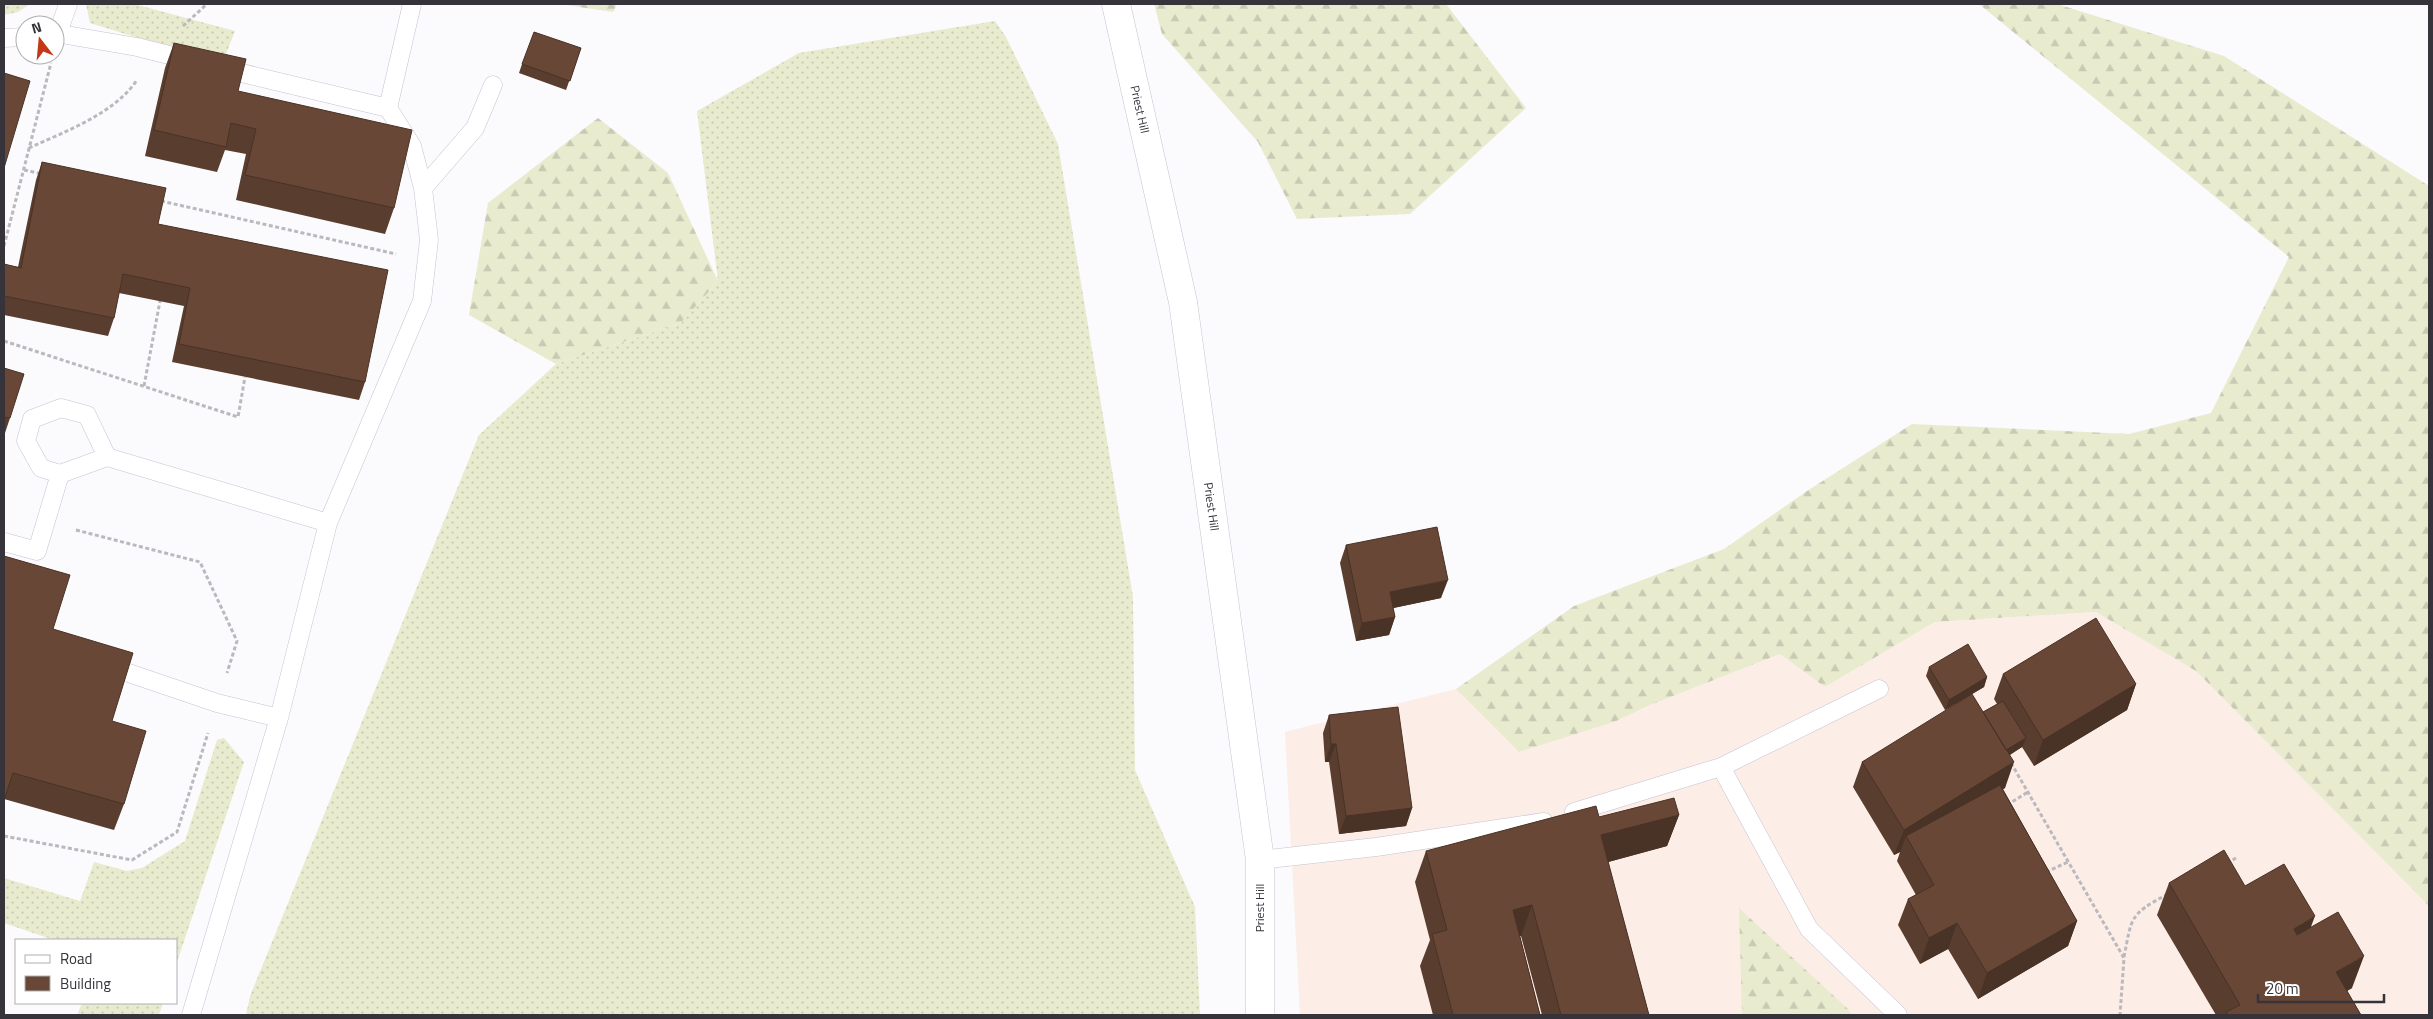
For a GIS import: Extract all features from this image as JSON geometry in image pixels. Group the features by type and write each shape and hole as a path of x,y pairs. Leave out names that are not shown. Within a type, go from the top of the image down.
{"main road":[{"name":"Priest Hill","path":"1116,4 1183,302 1260,860 1260,1015"}],"lane":[{"path":"388,108 412,4"},
{"path":"65,35 156,52 388,108 412,146 424,188 429,240 422,301 328,523 279,718 191,1015"},
{"path":"424,188 475,128 493,85"},
{"path":"107,456 87,415 61,408 32,419 26,441 41,468 60,474 107,456 328,523"},
{"path":"4,542 38,552 60,474"},
{"path":"94,661 218,703 279,718"},
{"path":"1260,860 1376,847 1543,822 1721,767 1879,689"},
{"path":"1721,767 1809,929 1898,1015"}],"path":[{"path":"29,148 83,123 128,94 156,52"},
{"path":"4,246 50,65"},
{"path":"24,170 52,176"},
{"path":"158,200 427,260"},
{"path":"144,386 160,301"},
{"path":"4,341 238,417 245,377"},
{"path":"2007,756 2124,958"},
{"path":"2000,809 2028,792"},
{"path":"2218,867 2236,858"},
{"path":"2038,876 2068,862"},
{"path":"2120,1015 2124,958 2131,922 2141,908 2167,895"}],"shaded area":[{"path":"2096,612 2196,671 2429,906 2429,1015 1300,1015 1285,732 1456,689 1519,752 1614,722 1648,706 1780,654 1825,687 1935,622"}],"green space":[{"path":"4,4 30,4 18,12 4,15"},
{"path":"86,4 134,4 235,31 222,64 90,23"},
{"path":"559,4 617,4 613,12"},
{"path":"1154,4 1446,4 1526,108 1410,214 1297,219 1258,142 1162,34"},
{"path":"1979,4 2057,4 2224,56 2429,186 2429,906 2196,671 2096,612 1935,622 1825,687 1780,654 1648,706 1614,722 1519,752 1456,689 1574,606 1724,549 1807,491 1912,424 2129,434 2211,413 2289,257"},
{"path":"995,21 1006,37 1058,144 1133,597 1135,770 1195,907 1200,1015 246,1015 250,996 479,435 556,364 681,323 718,281 697,111 799,53"},
{"path":"598,118 668,173 718,281 681,323 556,364 469,315 488,203"},
{"path":"224,738 244,762 178,959 178,939 51,939 4,923 4,878 80,901 94,862 127,871 142,868 185,841 217,740"},
{"path":"1739,908 1848,1009 1852,1015 1742,1015"},
{"path":"82,1004 163,1004 159,1015 77,1015"}],"building":[{"path":"534,32 581,48 570,81 522,64"},
{"path":"174,43 246,59 238,91 412,130 394,208 245,175 256,129 231,123 226,147 154,130"},
{"path":"4,73 30,81 4,168"},
{"path":"42,162 166,188 158,224 388,270 365,382 179,344 190,288 123,274 114,318 4,296 4,264 21,268"},
{"path":"4,368 24,374 10,418 4,417"},
{"path":"1437,527 1448,580 1390,592 1395,617 1362,623 1346,545"},
{"path":"4,556 70,575 53,629 133,653 112,721 146,731 124,804 13,773 4,800"},
{"path":"2096,618 2136,684 2043,740 2003,674"},
{"path":"1968,644 1987,677 1949,700 1929,667"},
{"path":"1972,694 2014,762 1904,830 1862,762"},
{"path":"2003,701 2026,738 2006,750 1983,712"},
{"path":"1398,707 1412,808 1346,816 1336,744 1331,744 1329,715"},
{"path":"2000,785 2077,921 1987,973 1957,923 1929,938 1908,899 1934,885 1906,836"},
{"path":"1674,798 1679,815 1601,835 1649,1015 1561,1015 1532,905 1513,910 1540,1015 1453,1015 1432,934 1447,930 1426,851 1596,806 1599,817"},
{"path":"2224,850 2245,886 2284,864 2315,916 2294,929 2297,935 2338,912 2364,956 2336,972 2361,1015 2228,1015 2226,1012 2240,1005 2169,883"}]}
